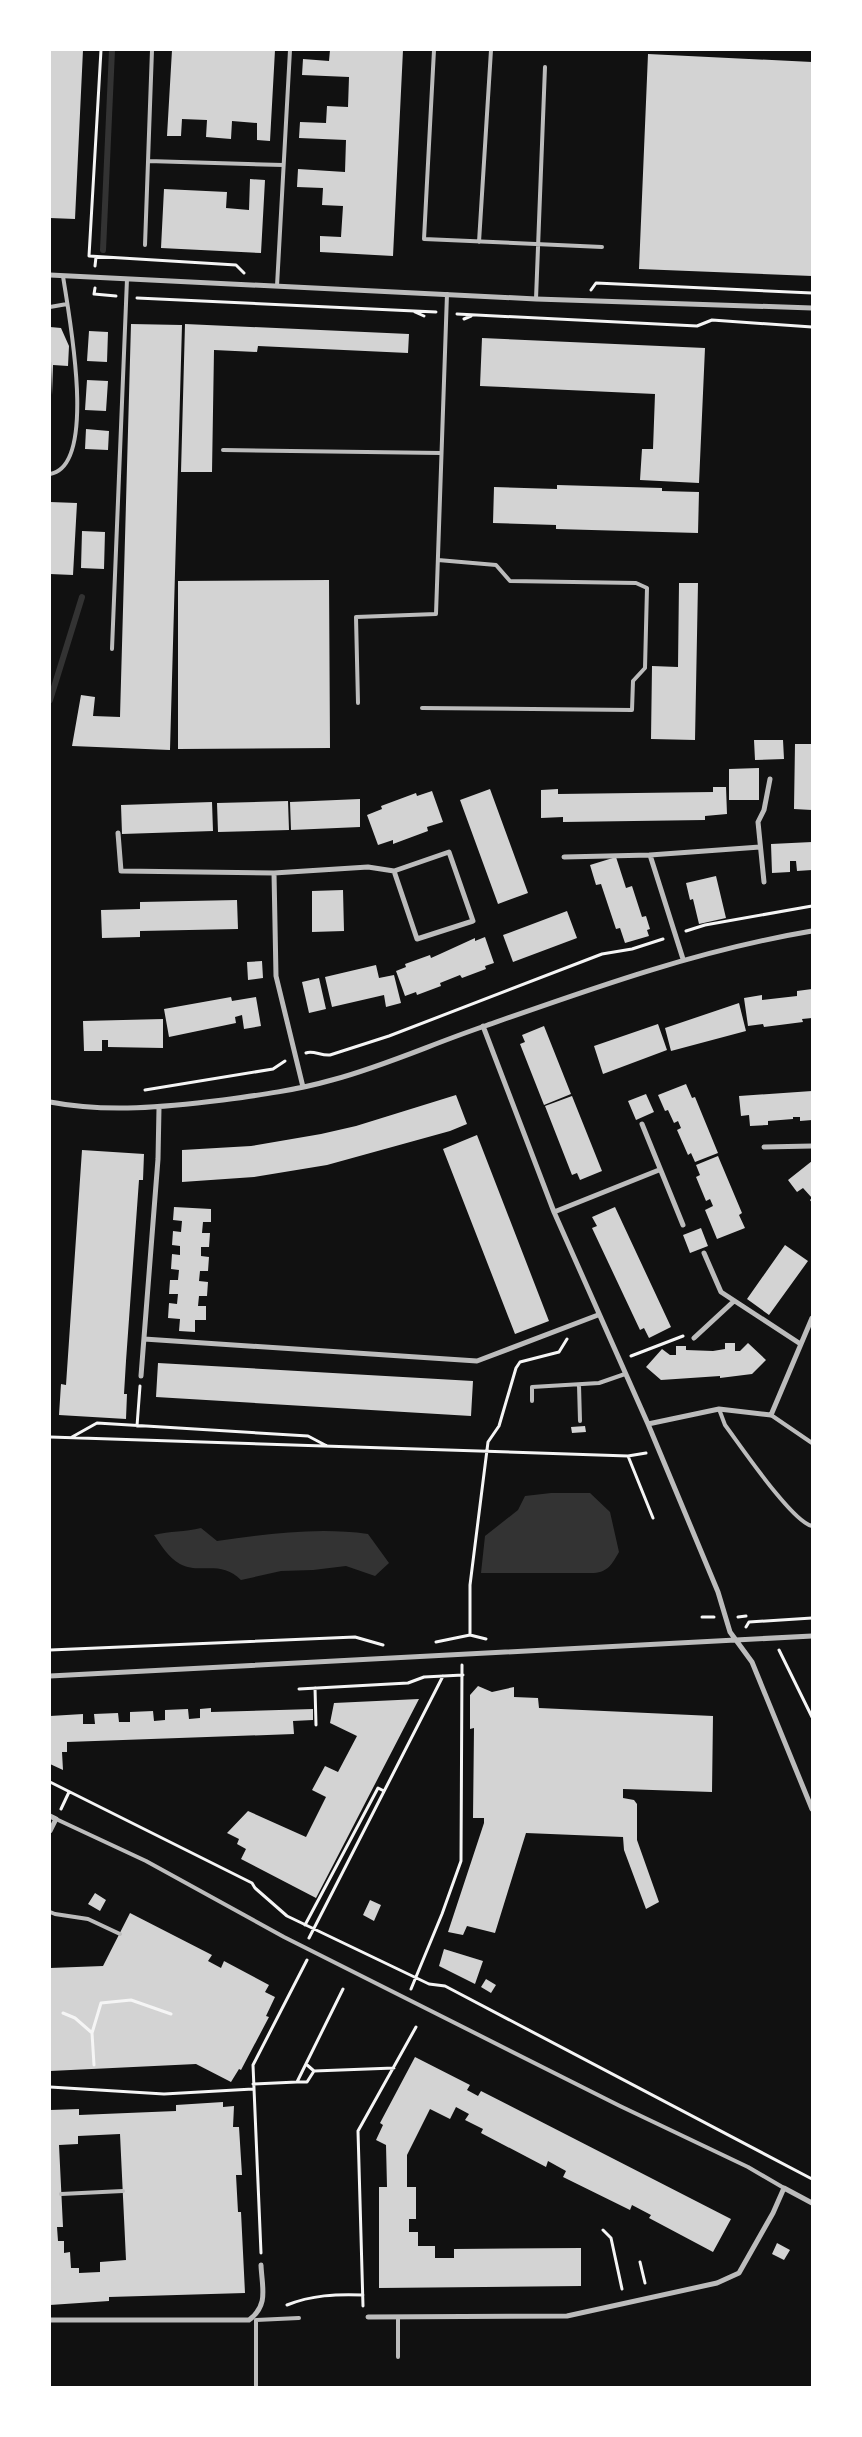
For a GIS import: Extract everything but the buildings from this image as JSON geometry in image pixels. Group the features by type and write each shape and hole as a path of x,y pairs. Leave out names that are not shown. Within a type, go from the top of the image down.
{"street":[{"path":"50,275 536,299 812,308"},
{"path":"764,882 758,822 764,810 770,779"},
{"path":"118,833 121,871 274,873 368,867 394,871 449,852 473,921 417,939 394,871"},
{"path":"564,857 760,847"},
{"path":"650,854 683,959"},
{"path":"274,873 276,976 303,1087"},
{"path":"50,1102 74,1107 159,1108 270,1094 303,1087 332,1080 414,1054 483,1026 683,959 765,939 812,931"},
{"path":"483,1026 554,1212 598,1315 648,1424 718,1592 728,1626 735,1641 752,1662 812,1810"},
{"path":"141,1376 158,1159 159,1108"},
{"path":"642,1124 683,1226"},
{"path":"764,1147 812,1146"},
{"path":"554,1212 659,1170"},
{"path":"704,1253 721,1292 799,1344"},
{"path":"694,1338 734,1301"},
{"path":"144,1339 477,1362 598,1315"},
{"path":"648,1424 719,1409 771,1415 799,1344 812,1318"},
{"path":"50,1676 812,1636"},
{"path":"50,1816 56,1819 50,1831"},
{"path":"368,2317 567,2316 717,2283 739,2273 773,2213 784,2188 812,2203"},
{"path":"50,2320 249,2320 259,2313 262,2305 261,2265"}],"lane":[{"path":"145,245 152,50"},
{"path":"277,286 290,50"},
{"path":"434,50 424,239 602,248"},
{"path":"479,242 491,50"},
{"path":"536,299 545,67"},
{"path":"148,161 283,165"},
{"path":"50,474 58,473 67,463 73,450 77,383 76,359 62,276"},
{"path":"112,649 127,279"},
{"path":"358,703 356,617 436,614 447,294"},
{"path":"50,307 67,304"},
{"path":"223,450 441,453"},
{"path":"422,708 632,710 633,681 645,668 647,588 636,582 510,581 496,564 438,560"},
{"path":"532,1402 532,1387 599,1383 625,1374"},
{"path":"579,1384 580,1422"},
{"path":"719,1409 725,1425 791,1511 806,1525 812,1526"},
{"path":"771,1415 812,1443"},
{"path":"56,1819 146,1861 305,1947 620,2106 748,2166 784,2188"},
{"path":"50,1912 88,1919 120,1934"},
{"path":"61,2194 123,2191"},
{"path":"398,2317 398,2358"},
{"path":"249,2320 299,2318"},
{"path":"256,2320 256,2387"}],"path":[{"path":"101,50 89,256 236,266 240,268"},
{"path":"95,262 96,257"},
{"path":"104,257 104,263"},
{"path":"592,288 596,283 812,293"},
{"path":"94,290 94,294 103,293 119,297"},
{"path":"135,298 417,312 424,316"},
{"path":"466,314 697,326 712,320 812,327"},
{"path":"464,319 472,315"},
{"path":"145,1090 274,1069 284,1064 287,1058 310,1051 321,1056 330,1055 389,1036 602,954 632,950 705,925 812,906"},
{"path":"619,1360 683,1335 694,1338"},
{"path":"137,1426 141,1376"},
{"path":"71,1438 97,1423 308,1436 330,1447"},
{"path":"50,1437 485,1453 628,1456 646,1453"},
{"path":"470,1635 470,1585 485,1453"},
{"path":"628,1456 653,1518"},
{"path":"740,1617 746,1616"},
{"path":"702,1617 709,1617"},
{"path":"746,1627 749,1622 812,1618"},
{"path":"728,1626 746,1627 766,1638 782,1655 812,1718"},
{"path":"427,1643 445,1638 476,1635"},
{"path":"50,1650 355,1637 388,1646"},
{"path":"407,1999 442,1914 461,1861 462,1663"},
{"path":"299,1689 408,1683 424,1676 463,1675"},
{"path":"305,1947 443,1676"},
{"path":"315,1688 316,1725"},
{"path":"50,1782 252,1883 255,1888 287,1916 428,1984 446,1986 812,2179"},
{"path":"305,1925 378,1788 384,1792"},
{"path":"56,1819 69,1792"},
{"path":"261,2265 253,2065 312,1950"},
{"path":"297,2082 343,1989"},
{"path":"94,2065 92,2033 101,2003 131,2000 171,2014"},
{"path":"63,2013 76,2018 92,2033"},
{"path":"363,2308 358,2131 416,2028"},
{"path":"306,2064 314,2070 394,2068"},
{"path":"253,2084 307,2082 314,2070"},
{"path":"50,2087 164,2094 253,2089"},
{"path":"603,2230 611,2238 622,2289"},
{"path":"640,2262 645,2283"},
{"path":"262,2305 287,2306 303,2299 327,2294 362,2295"}],"shaded area":[{"path":"551,1493 590,1493 610,1512 619,1552 609,1567 594,1573 481,1573 485,1536 518,1510 525,1496"},
{"path":"201,1528 217,1541 311,1531 368,1534 389,1563 375,1576 346,1566 281,1571 241,1580 225,1570 195,1568 180,1564 168,1554 154,1535"}],"waterway":[{"path":"103,250 112,50"},
{"path":"50,700 82,597"}]}
